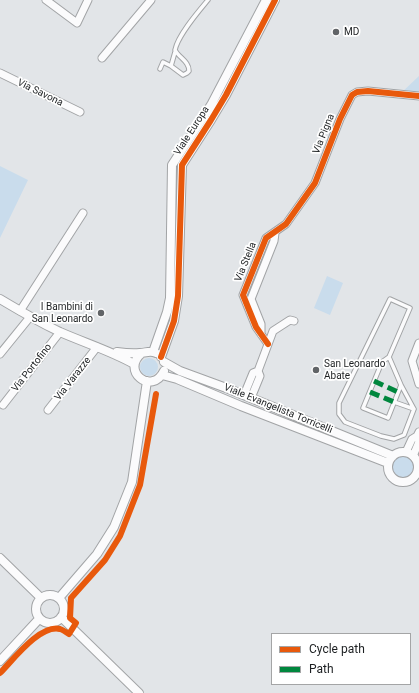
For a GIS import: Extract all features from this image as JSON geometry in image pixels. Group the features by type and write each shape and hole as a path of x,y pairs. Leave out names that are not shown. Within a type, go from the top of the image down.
{"street":[{"path":"46,0 77,23 88,0"},
{"path":"102,58 151,0"},
{"name":"Viale Europa","path":"163,359 174,320 177,302 172,165 211,105 266,0"},
{"name":"Viale Europa","path":"153,352 168,312 182,165 226,95 275,0"},
{"name":"Via Savona","path":"0,73 80,112"},
{"name":"Via Pigna","path":"274,233 286,224 315,184 340,119 352,95 357,92 368,91 419,96"},
{"path":"20,311 83,213"},
{"name":"Via Stella","path":"268,344 256,327 243,295 266,238 274,233"},
{"name":"Via Stella","path":"261,334 261,324 251,298 274,241 274,233"},
{"path":"0,299 30,317 60,332 134,364"},
{"path":"0,354 30,317"},
{"path":"248,396 260,376 258,371 273,331 290,320 294,321"},
{"name":"Via Portofino","path":"3,405 60,332"},
{"path":"419,343 412,361 419,384"},
{"path":"99,348 125,353 153,352"},
{"name":"Via Varazze","path":"48,410 99,348"},
{"name":"Viale Evangelista Torricelli","path":"153,352 180,370 248,396 393,456"},
{"path":"142,353 138,356 134,364 136,374 140,378 147,381 154,381 162,375 164,371 163,359"},
{"path":"415,373 419,364"},
{"name":"Viale Evangelista Torricelli","path":"162,375 177,379 244,407 388,463"},
{"path":"60,598 97,554 114,527 132,482 147,381"},
{"path":"410,454 419,442 418,434"},
{"path":"398,453 410,454 418,466 417,476 407,482 396,481 389,474 388,463 393,456 398,453"},
{"path":"0,558 40,597"},
{"path":"51,594 60,598 64,607 61,618 56,622 49,623 39,619 35,612 35,608 40,597 51,594"},
{"path":"61,618 139,693"},
{"path":"0,661 39,619"}],"lane":[{"path":"171,66 176,45 192,20 208,0"},
{"path":"160,69 163,62 171,66 182,75 190,70 189,65 178,55 175,50"},
{"path":"250,278 257,281"},
{"path":"389,357 401,385 414,409 404,435 394,439 381,436 345,422 339,414 339,403 390,299 410,308 389,357 382,362 363,408 388,418 401,385"},
{"path":"244,407 248,396"},
{"path":"244,407 248,396"},
{"path":"258,412 262,402"},
{"path":"394,402 414,409"}],"shaded area":[{"path":"419,76 419,96 400,94"},
{"path":"0,166 28,180 0,238"},
{"path":"327,276 343,283 330,315 314,308"},
{"path":"145,358 153,358 158,363 156,374 153,376 145,376 140,371 140,363"},
{"path":"403,456 411,460 415,468 411,476 403,480 395,476 391,468 395,460"}],"marked path":[{"path":"374,381 398,392"},
{"path":"370,392 394,402"}],"cycle path":[{"path":"161,357 174,321 178,296 182,165 226,95 275,0"},
{"path":"268,344 256,327 243,295 266,238 286,224 315,183 340,119 352,95 357,92 368,91 419,96"},
{"path":"0,673 19,652 36,637 52,629 60,629 69,634 76,623 70,618 71,598 105,560 120,536 140,485 156,394"}],"place":[{"name":"MD","path":"336,32"},
{"name":"I Bambini di San Leonardo","path":"101,313"},
{"name":"San Leonardo Abate","path":"316,370"}]}
